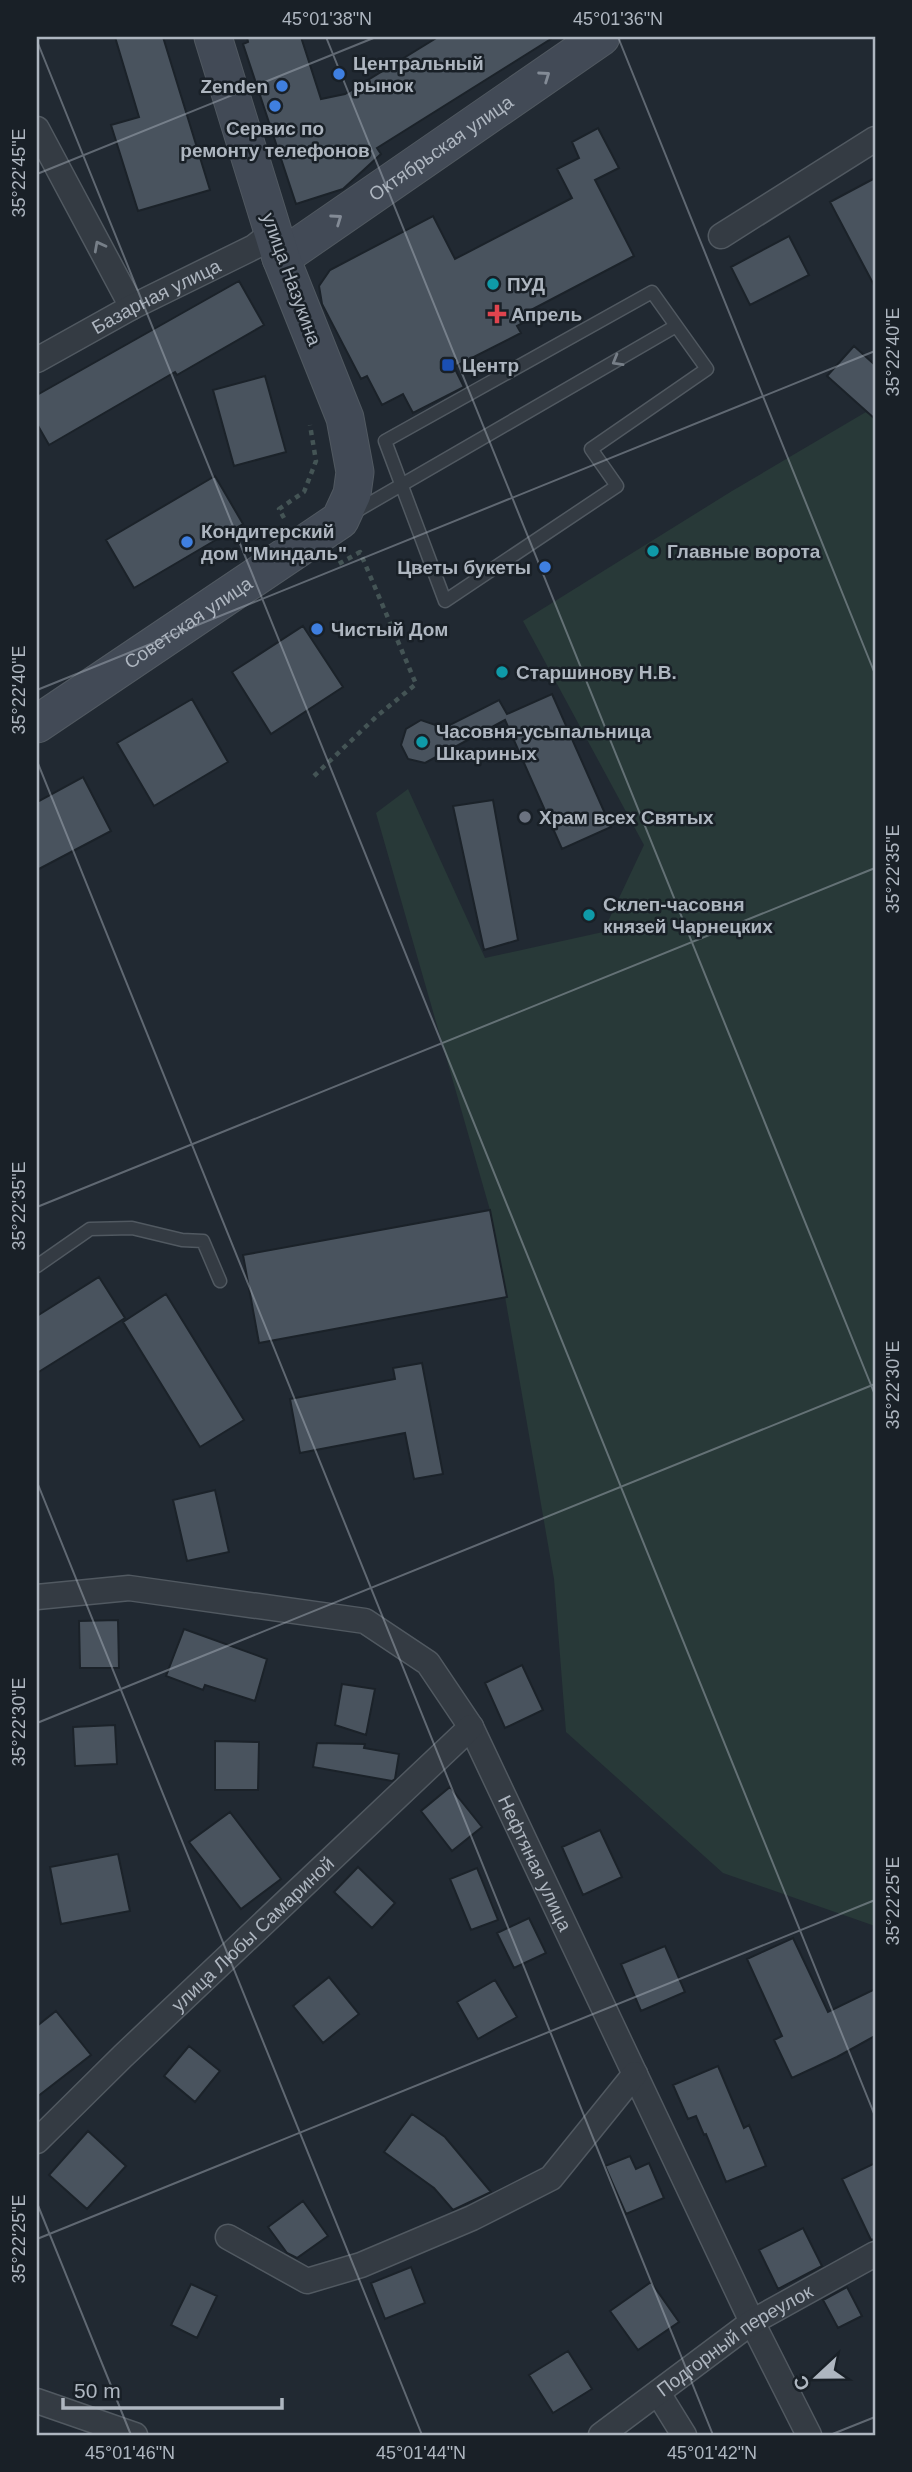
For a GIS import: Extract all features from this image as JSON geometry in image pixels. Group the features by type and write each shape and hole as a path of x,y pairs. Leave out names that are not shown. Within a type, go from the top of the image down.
{"street":[{"name":"улица Назукина","path":"213,37 277,245 345,418 355,472 352,494 340,520"},
{"name":"Октябрьская улица","path":"277,245 601,37"},
{"path":"37,130 131,307"},
{"path":"721,236 875,139"},
{"name":"Базарная улица","path":"37,360 131,307 254,247 277,245"},
{"name":"Советская улица","path":"37,724 340,520"},
{"name":"Нефтяная улица","path":"37,1597 129,1588 365,1620 428,1663 471,1727 752,2322 809,2435"},
{"name":"улица Любы Самариной","path":"37,2141 123,2056 471,1727"},
{"path":"228,2237 307,2281 361,2265 472,2218 551,2178 635,2074"},
{"name":"Подгорный переулок","path":"601,2435 752,2322 875,2254"},
{"path":"658,2393 684,2435"},
{"path":"37,2402 135,2435"}],"lane":[{"path":"652,292 707,369 591,449 617,485 445,601 401,486 386,441 652,292"},
{"path":"340,520 676,326"},
{"path":"37,1266 90,1229 132,1228 182,1240 202,1241 220,1281"}],"path":[{"path":"314,776 377,716 416,684 360,552 329,570"}],"shaded area":[{"path":"866,412 875,418 875,1926 723,1873 566,1732 554,1579 490,1210 376,813 408,789 485,958 603,932 644,845 523,621 732,491"}],"building":[{"path":"115,37 163,37 210,190 138,211 111,125 139,117"},
{"path":"247,37 301,37 321,99 345,94 438,37 554,37 377,148 381,154 343,189 296,204 243,44 248,42"},
{"name":"ПУД","path":"598,128 619,168 595,180 634,256 531,310 534,317 517,326 521,333 454,367 464,387 413,413 403,394 382,405 367,376 361,379 322,304 319,286 330,270 433,216 455,259 572,198 557,169 579,158 572,142"},
{"path":"875,178 875,287 830,202"},
{"path":"789,236 809,275 750,305 731,267"},
{"path":"239,281 264,325 177,375 175,372 49,445 37,424 37,395"},
{"path":"854,346 875,365 875,419 827,376"},
{"path":"265,376 286,452 234,466 213,390"},
{"path":"215,476 243,524 134,588 106,540"},
{"path":"303,626 343,687 271,734 232,672"},
{"path":"552,694 611,827 562,849 505,720 425,763 408,759 401,745 406,729 421,720 444,728 499,700 507,714"},
{"path":"192,699 228,762 154,806 117,743"},
{"path":"83,777 111,831 37,870 37,802"},
{"path":"493,800 518,940 484,950 453,806"},
{"path":"490,1210 507,1297 259,1343 243,1255"},
{"path":"99,1277 125,1318 37,1373 37,1316"},
{"path":"166,1294 244,1420 200,1447 123,1322"},
{"path":"422,1363 443,1474 414,1479 405,1433 300,1453 290,1399 395,1379 393,1368"},
{"path":"215,1490 229,1552 187,1561 173,1500"},
{"path":"118,1620 119,1668 80,1668 79,1621"},
{"path":"184,1629 267,1659 255,1701 205,1685 203,1690 166,1676"},
{"path":"522,1665 543,1710 505,1728 485,1683"},
{"path":"342,1684 375,1689 366,1735 335,1725"},
{"path":"115,1725 117,1764 75,1766 73,1727"},
{"path":"215,1741 259,1742 258,1790 215,1790"},
{"path":"317,1743 365,1744 364,1748 399,1754 395,1779 392,1781 313,1767"},
{"path":"450,1787 482,1827 452,1851 421,1811"},
{"path":"230,1812 281,1879 241,1909 189,1842"},
{"path":"600,1830 622,1877 583,1895 562,1847"},
{"path":"118,1854 130,1911 61,1924 50,1867"},
{"path":"358,1867 395,1903 372,1928 334,1892"},
{"path":"477,1868 498,1920 471,1930 450,1879"},
{"path":"529,1918 546,1953 514,1968 497,1933"},
{"path":"793,1938 828,2012 875,1989 875,2036 792,2078 774,2040 782,2036 747,1959"},
{"path":"665,1946 685,1992 641,2011 621,1964"},
{"path":"329,1977 359,2014 323,2043 293,2006"},
{"path":"495,1980 517,2017 478,2039 457,2002"},
{"path":"56,2011 91,2055 37,2097 37,2026"},
{"path":"189,2046 220,2071 195,2102 164,2076"},
{"path":"718,2066 744,2128 749,2125 766,2166 726,2182 706,2134 704,2135 696,2116 688,2119 673,2085"},
{"path":"412,2114 445,2137 491,2192 453,2210 434,2188 384,2152"},
{"path":"88,2131 126,2166 87,2209 49,2175"},
{"path":"630,2156 636,2169 649,2163 664,2198 626,2214 605,2166"},
{"path":"875,2163 875,2239 871,2240 842,2179"},
{"path":"303,2201 328,2236 297,2258 287,2253 268,2227"},
{"path":"803,2228 822,2266 778,2289 759,2250"},
{"path":"411,2267 425,2303 385,2319 371,2283"},
{"path":"651,2282 679,2322 638,2350 610,2311"},
{"path":"191,2284 217,2296 197,2338 171,2325"},
{"path":"847,2287 862,2316 838,2328 823,2300"},
{"path":"568,2351 592,2389 553,2413 529,2375"}],"place":[{"name":"Центральный рынок","path":"339,74"},
{"name":"Zenden","path":"282,86"},
{"name":"Сервис по ремонту телефонов","path":"275,106"},
{"name":"ПУД","path":"493,284"},
{"name":"Апрель","path":"497,314"},
{"name":"Центр","path":"448,365"},
{"name":"Кондитерский дом \"Миндаль\"","path":"187,542"},
{"name":"Главные ворота","path":"653,551"},
{"name":"Цветы букеты","path":"545,567"},
{"name":"Чистый Дом","path":"317,629"},
{"name":"Старшинову Н.В.","path":"502,672"},
{"name":"Часовня-усыпальница Шкариных","path":"422,742"},
{"name":"Храм всех Святых","path":"525,817"},
{"name":"Склеп-часовня князей Чарнецких","path":"589,915"}]}
